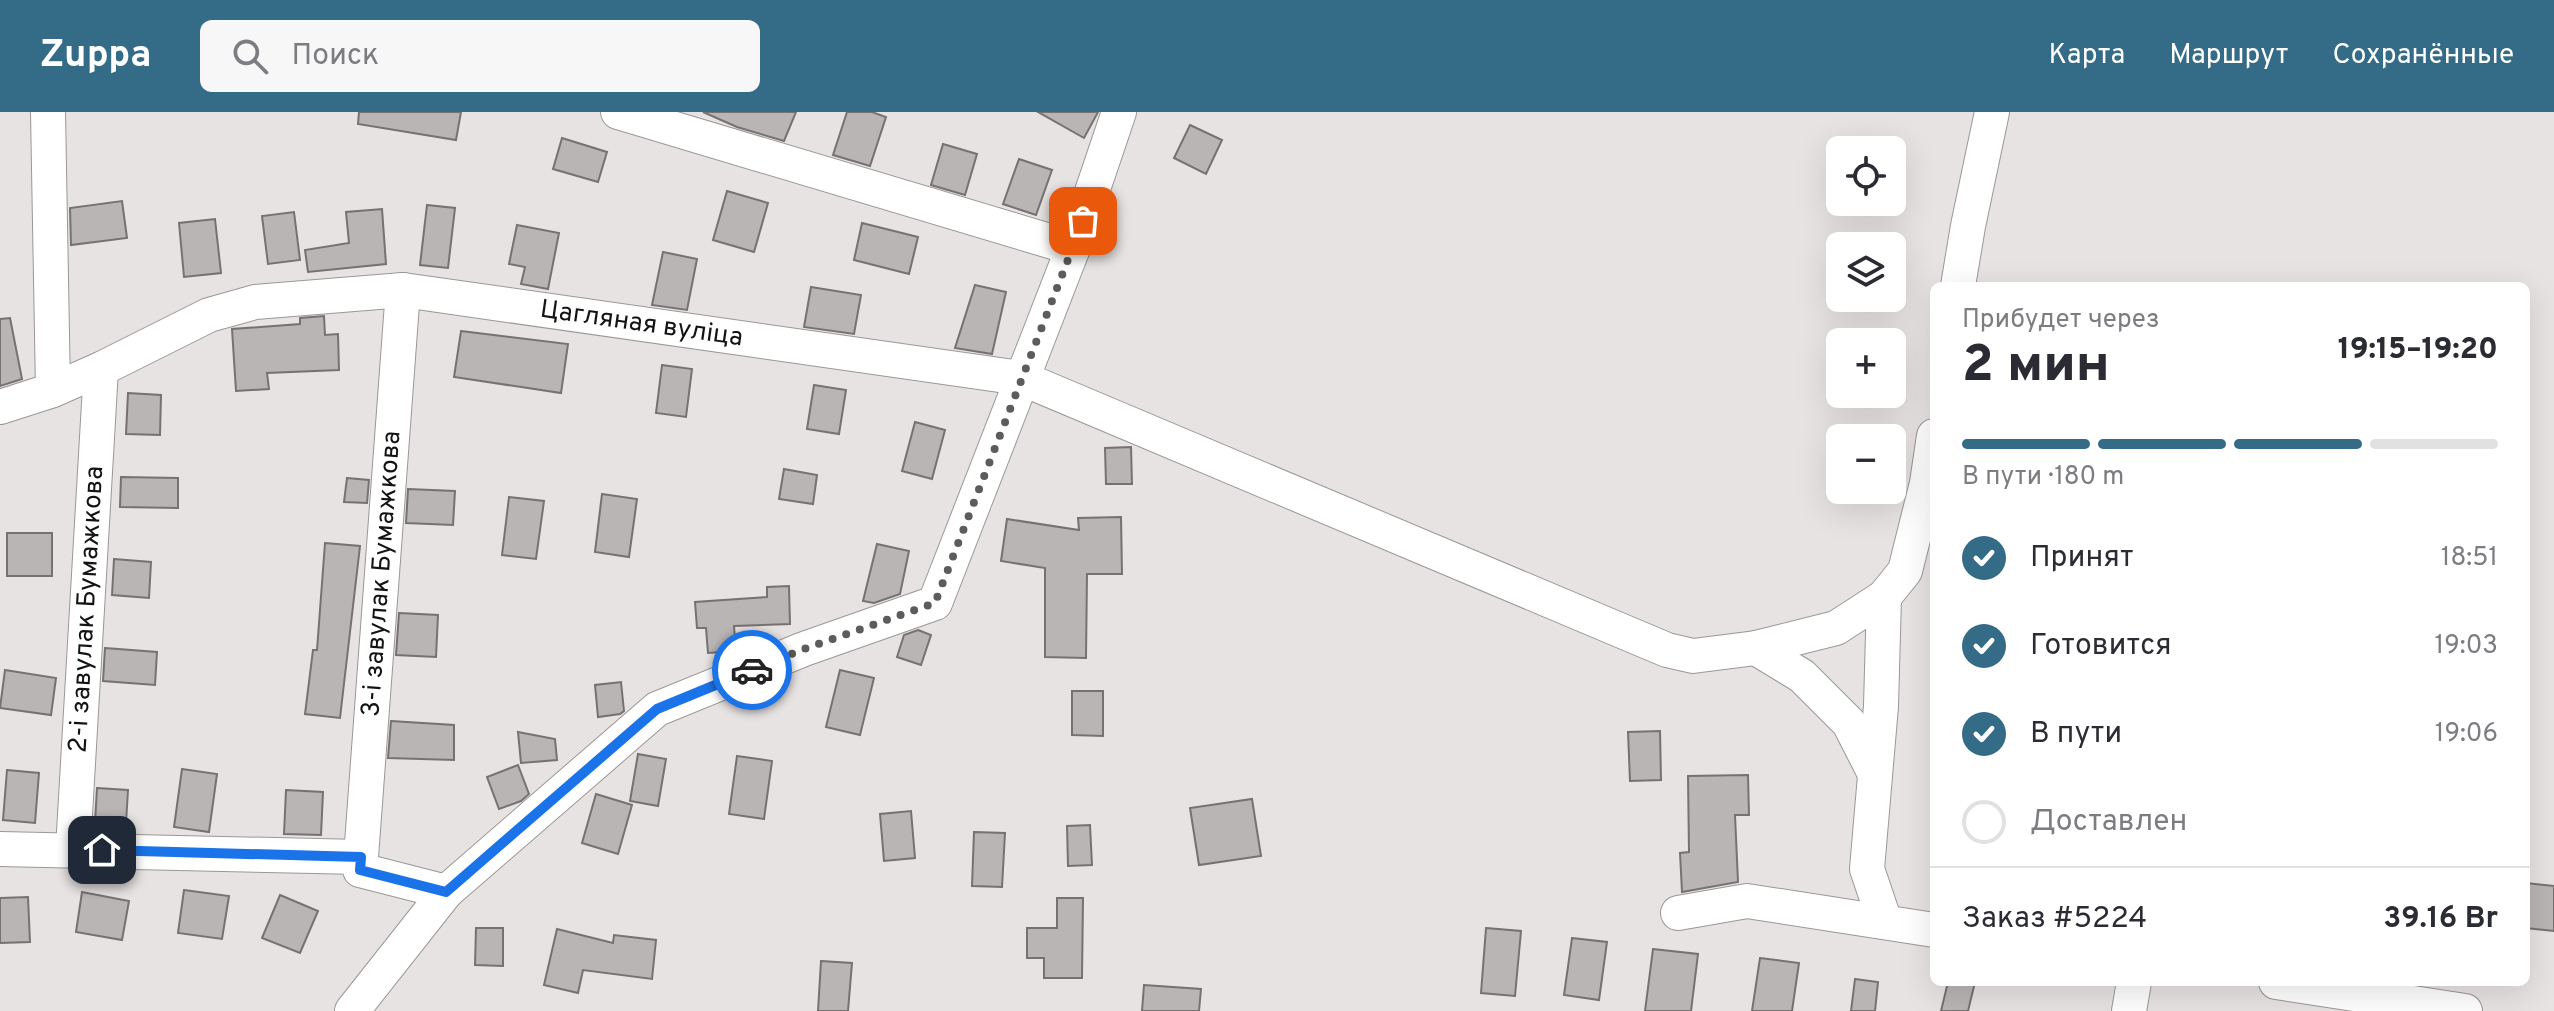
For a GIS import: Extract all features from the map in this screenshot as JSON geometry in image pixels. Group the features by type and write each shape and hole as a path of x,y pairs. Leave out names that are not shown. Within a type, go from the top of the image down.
{"street":[{"path":"48,112 53,390"},
{"path":"618,112 1073,248"},
{"path":"352,1011 446,892 657,709 804,649 935,603 1073,248 1119,112"},
{"path":"1959,282 1992,112"},
{"name":"Цагляная вуліца","path":"0,407 53,390 101,369 209,315 255,302 403,290 1021,378 1667,650 1693,656 1756,648 1836,628 1884,597"},
{"name":"3-і завулак Бумажкова","path":"361,857 403,290"},
{"name":"2-і завулак Бумажкова","path":"73,849 101,369"},
{"path":"1885,922 1867,869 1881,706 1884,597 1905,571 1930,463"},
{"path":"1756,648 1802,676 1849,723 1875,774"},
{"path":"0,849 361,857 360,870 446,892"},
{"path":"1678,913 1747,901 1930,929"},
{"path":"2129,1011 2133,986"},
{"path":"2302,986 2465,1011"}],"building":[{"path":"359,112 461,112 456,140 358,124"},
{"path":"703,112 796,112 784,141 737,127"},
{"path":"847,112 872,112 886,117 870,166 833,155"},
{"path":"1038,112 1098,112 1084,138"},
{"path":"1190,125 1222,140 1206,174 1174,158"},
{"path":"562,138 607,152 598,182 553,169"},
{"path":"943,144 977,154 965,195 931,185"},
{"path":"1019,159 1052,170 1036,215 1003,204"},
{"path":"727,191 768,203 754,252 713,240"},
{"path":"122,201 127,238 71,245 70,208"},
{"path":"427,205 455,208 448,268 420,265"},
{"path":"382,209 386,264 308,272 305,250 349,243 346,212"},
{"path":"294,212 300,260 268,264 262,216"},
{"path":"215,219 221,273 184,277 179,223"},
{"path":"862,223 918,237 909,274 854,260"},
{"path":"517,225 559,233 548,289 521,284 525,267 509,264"},
{"path":"663,252 697,259 687,310 652,305"},
{"path":"975,285 1006,292 992,354 955,348"},
{"path":"811,287 861,295 854,334 804,327"},
{"path":"324,316 325,335 338,334 339,370 267,373 269,389 236,391 232,329 300,324 300,318"},
{"path":"10,318 22,379 0,386 0,319"},
{"path":"461,331 568,344 561,393 454,377"},
{"path":"662,365 692,369 686,417 656,413"},
{"path":"814,385 846,390 839,434 807,429"},
{"path":"128,393 161,395 160,435 126,434"},
{"path":"915,422 945,430 932,479 902,471"},
{"path":"1131,447 1132,484 1106,484 1105,448"},
{"path":"784,469 817,475 813,504 779,499"},
{"path":"121,477 178,478 178,508 120,507"},
{"path":"347,478 369,480 367,503 344,502"},
{"path":"408,489 455,491 453,525 406,523"},
{"path":"602,494 637,499 629,557 595,552"},
{"path":"509,497 544,501 536,559 502,555"},
{"path":"1121,517 1122,574 1087,574 1086,658 1045,657 1045,568 1001,561 1007,519 1079,530 1078,518"},
{"path":"7,533 52,533 52,576 7,576"},
{"path":"325,543 360,546 340,718 305,714 313,650 317,650"},
{"path":"877,544 909,551 900,594 874,603 863,601"},
{"path":"114,559 151,562 149,598 112,595"},
{"path":"789,586 790,624 734,626 736,651 708,653 706,628 697,628 695,602 767,597 767,587"},
{"path":"399,613 438,615 436,657 396,655"},
{"path":"918,630 931,635 921,665 897,657 904,635"},
{"path":"105,648 157,652 155,685 103,681"},
{"path":"5,670 56,678 51,715 0,708"},
{"path":"840,670 874,678 860,735 826,727"},
{"path":"621,682 624,711 598,717 595,685"},
{"path":"1072,691 1103,691 1103,736 1072,735"},
{"path":"391,721 454,725 454,760 388,758"},
{"path":"1660,731 1661,780 1630,781 1628,732"},
{"path":"518,732 555,739 557,760 521,763"},
{"path":"638,754 666,759 658,806 630,801"},
{"path":"737,756 772,761 764,819 729,814"},
{"path":"518,765 529,794 521,801 499,809 487,777"},
{"path":"182,769 217,774 209,832 174,827"},
{"path":"7,770 39,773 35,823 3,820"},
{"path":"1748,775 1749,815 1735,815 1738,882 1682,892 1680,853 1689,852 1688,776"},
{"path":"97,788 128,790 126,823 95,822"},
{"path":"286,790 323,792 321,835 284,834"},
{"path":"596,794 632,805 618,854 582,843"},
{"path":"1252,799 1261,856 1199,865 1190,808"},
{"path":"911,811 915,858 884,861 880,814"},
{"path":"1090,825 1092,865 1068,866 1067,826"},
{"path":"974,832 1005,833 1002,887 972,886"},
{"path":"2530,883 2554,886 2554,931 2530,928"},
{"path":"184,890 229,896 222,939 178,933"},
{"path":"82,892 129,901 122,940 76,932"},
{"path":"280,895 318,911 300,953 262,938"},
{"path":"28,897 30,942 0,943 0,898"},
{"path":"1057,898 1083,898 1082,978 1044,978 1044,958 1027,958 1027,928 1057,928"},
{"path":"476,928 503,928 503,966 475,965"},
{"path":"1486,928 1521,931 1515,996 1481,993"},
{"path":"557,929 613,943 614,935 656,940 652,979 583,970 578,993 544,985"},
{"path":"1572,938 1607,942 1599,1000 1564,995"},
{"path":"1653,949 1698,954 1691,1011 1645,1011"},
{"path":"1760,958 1799,963 1792,1011 1752,1011"},
{"path":"821,961 852,963 848,1011 818,1011"},
{"path":"1855,979 1878,982 1875,1011 1851,1011"},
{"path":"1144,985 1201,989 1199,1011 1142,1011"},
{"path":"1947,986 1974,986 1968,1011 1941,1011"}],"way so far":[{"path":"752,670 935,603 1083,221"}],"route":[{"path":"102,850 361,857 360,870 446,892 657,709 752,670"}]}
